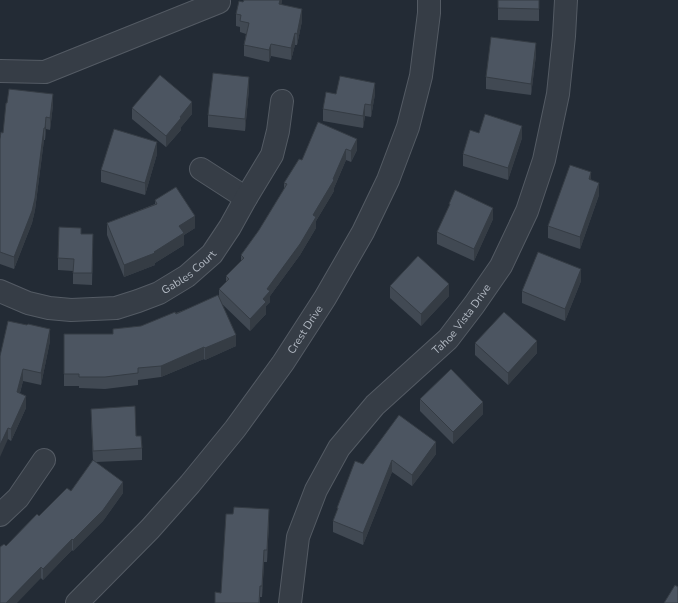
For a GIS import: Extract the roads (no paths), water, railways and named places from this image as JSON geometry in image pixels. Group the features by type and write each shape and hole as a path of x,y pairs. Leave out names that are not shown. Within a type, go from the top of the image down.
{"street":[{"name":"Crest Drive","path":"77,603 150,529 190,484 235,429 283,363 325,298 363,232 388,180 408,127 421,76 429,13 429,0"},
{"name":"Tahoe Vista Drive","path":"290,603 298,537 316,490 339,448 375,406 448,339 501,266 527,211 544,160 558,94 566,0"},
{"path":"0,71 45,72 219,2"},
{"name":"Gables Court","path":"0,291 28,303 49,308 71,310 116,308 159,293 187,276 212,254 230,227 272,155 278,131 282,101"},
{"path":"201,169 246,198"},
{"path":"0,515 18,498 44,460"}]}
